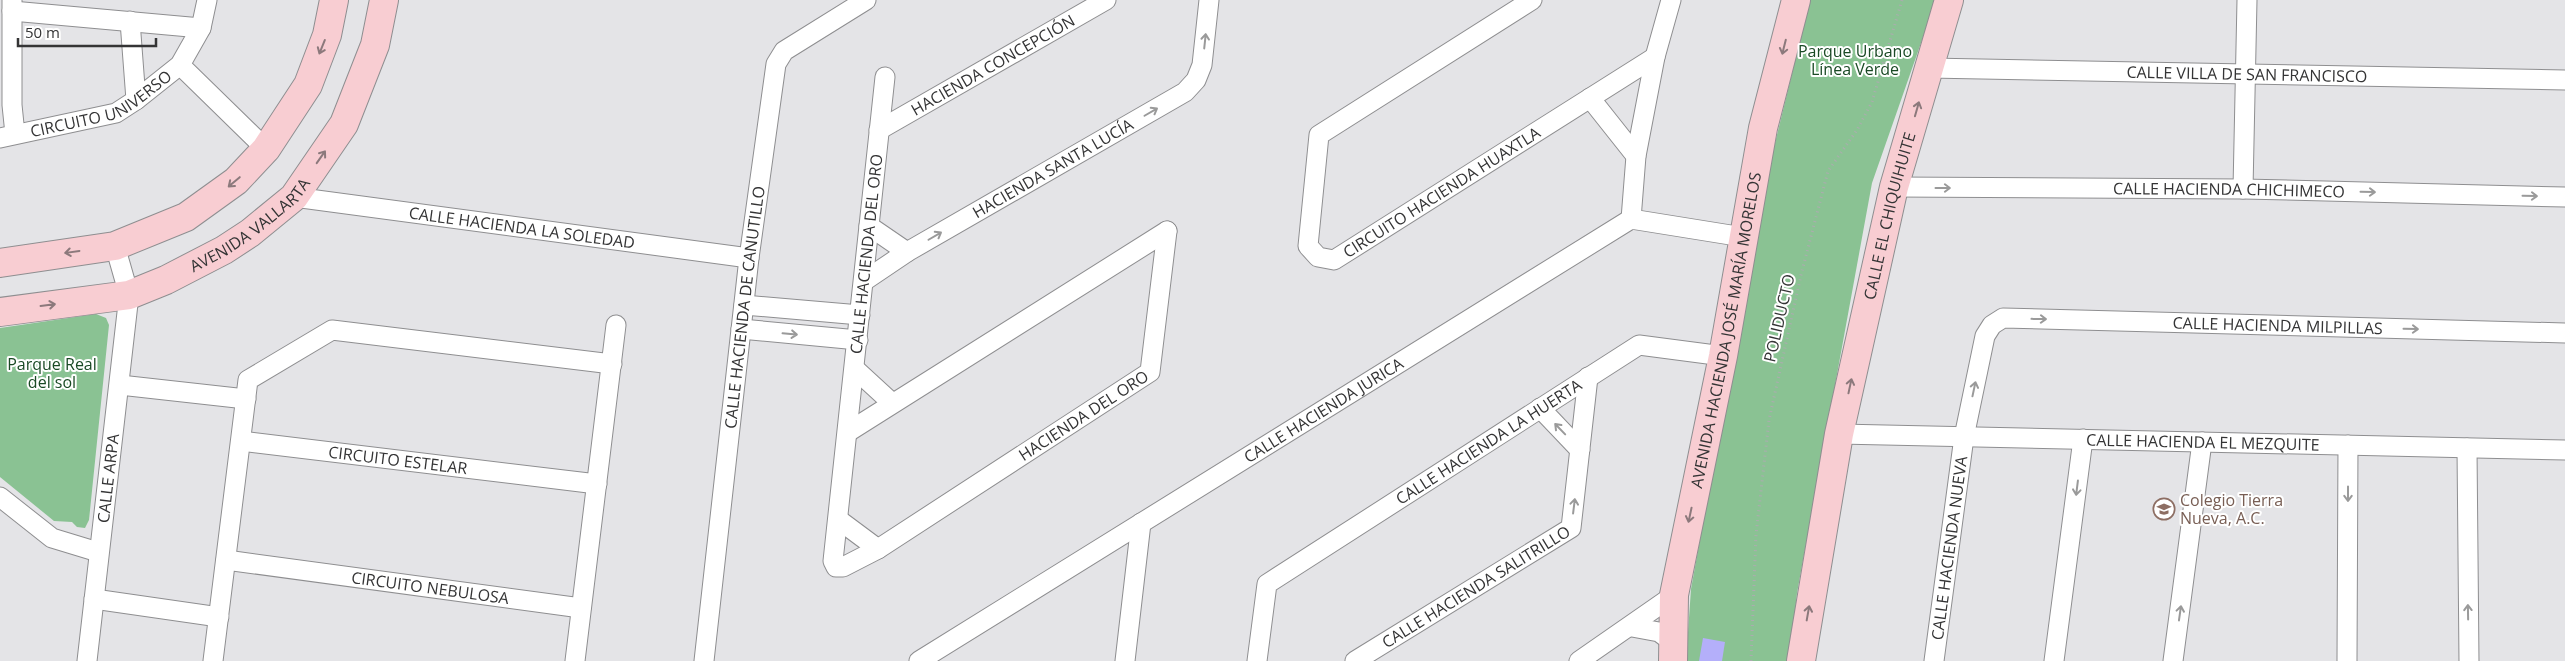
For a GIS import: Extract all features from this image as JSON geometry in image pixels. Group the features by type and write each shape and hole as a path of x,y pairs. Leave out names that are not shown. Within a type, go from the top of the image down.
{"main road":[{"path":"0,263 115,246 186,217 236,181 266,149 308,85 328,35 334,0"},
{"name":"AVENIDA VALLARTA","path":"0,312 129,295 166,280 224,250 250,233 294,197 344,124 375,45 384,0"},
{"name":"AVENIDA HACIENDA JOSÉ MARÍA MORELOS","path":"1674,652 1674,595 1723,356 1763,128 1796,0"},
{"name":"CALLE EL CHIQUIHUITE","path":"1839,434 1894,187 1949,0"},
{"path":"1801,661 1839,434"}],"street":[{"name":"CIRCUITO UNIVERSO","path":"12,5 12,105 7,136 116,113 136,100 180,65 201,28 207,0"},
{"name":"CALLE HACIENDA DE CANUTILLO","path":"704,661 749,258 776,64 784,51 866,0"},
{"name":"HACIENDA CONCEPCIÓN","path":"879,130 1106,0"},
{"name":"HACIENDA SANTA LUCÍA","path":"864,281 907,252 1185,92 1196,80 1202,65 1209,0"},
{"name":"CIRCUITO HACIENDA HUAXTLA","path":"1532,0 1319,135 1308,246 1318,257 1334,260 1655,57"},
{"path":"1670,0 1655,57 1636,156 1631,219 1743,237"},
{"path":"2243,189 2247,0"},
{"path":"12,5 130,21 201,28"},
{"path":"130,21 136,100"},
{"name":"CIRCUITO UNIVERSO","path":"180,65 266,149"},
{"name":"CALLE VILLA DE SAN FRANCISCO","path":"1929,68 2565,80"},
{"name":"CALLE HACIENDA DEL ORO","path":"848,432 885,77"},
{"path":"1590,98 1636,156"},
{"name":"CALLE HACIENDA CHICHIMECO","path":"1894,187 2243,189 2565,197"},
{"name":"CALLE HACIENDA LA SOLEDAD","path":"294,197 749,258"},
{"name":"CALLE HACIENDA JURICA","path":"919,661 1631,219"},
{"path":"869,226 907,252"},
{"name":"HACIENDA DEL ORO","path":"1167,231 1150,372 878,549 843,567 836,568 833,561 848,432 892,403 1167,231"},
{"path":"115,246 129,295"},
{"name":"CALLE ARPA","path":"87,661 129,295"},
{"path":"744,305 860,315"},
{"name":"CALLE HACIENDA MILPILLAS","path":"1992,325 2003,318 2565,333"},
{"path":"574,661 616,325"},
{"name":"CALLE HACIENDA NUEVA","path":"1934,661 1964,437 1986,336 1992,325"},
{"path":"741,329 858,340"},
{"path":"213,661 248,380 332,330 612,364"},
{"name":"CALLE HACIENDA LA HUERTA","path":"1258,661 1267,584 1639,345 1723,356"},
{"path":"854,369 892,403"},
{"name":"CALLE HACIENDA SALITRILLO","path":"1355,661 1571,528 1588,377"},
{"path":"120,385 246,399"},
{"path":"1540,408 1580,450"},
{"name":"CALLE HACIENDA EL MEZQUITE","path":"1839,434 2565,450"},
{"path":"2054,661 2083,439"},
{"name":"CIRCUITO ESTELAR","path":"241,440 597,484"},
{"path":"2173,661 2202,442"},
{"path":"2347,661 2348,445"},
{"path":"2467,448 2469,661"},
{"path":"0,496 52,538 98,552"},
{"path":"839,520 878,549"},
{"path":"1125,661 1141,523"},
{"name":"CIRCUITO NEBULOSA","path":"226,560 581,608"},
{"path":"1579,661 1632,627 1674,595"},
{"path":"94,599 219,617"},
{"path":"1632,627 1659,632 1674,652"}],"path":[{"name":"POLIDUCTO","path":"1752,661 1756,535 1769,420 1795,303 1828,171 1857,130 1872,102 1902,0"}],"green space":[{"name":"Parque Urbano Línea Verde","path":"1810,0 1936,0 1872,183 1797,593 1790,661 1686,661 1691,589 1764,188"},
{"name":"Parque Real del sol","path":"96,314 106,318 109,325 89,520 85,528 77,527 72,522 54,521 0,477 0,328"}],"building":[{"path":"1703,638 1725,642 1722,661 1699,661"}],"place":[{"name":"Colegio Tierra Nueva, A.C.","path":"2164,509"}]}
